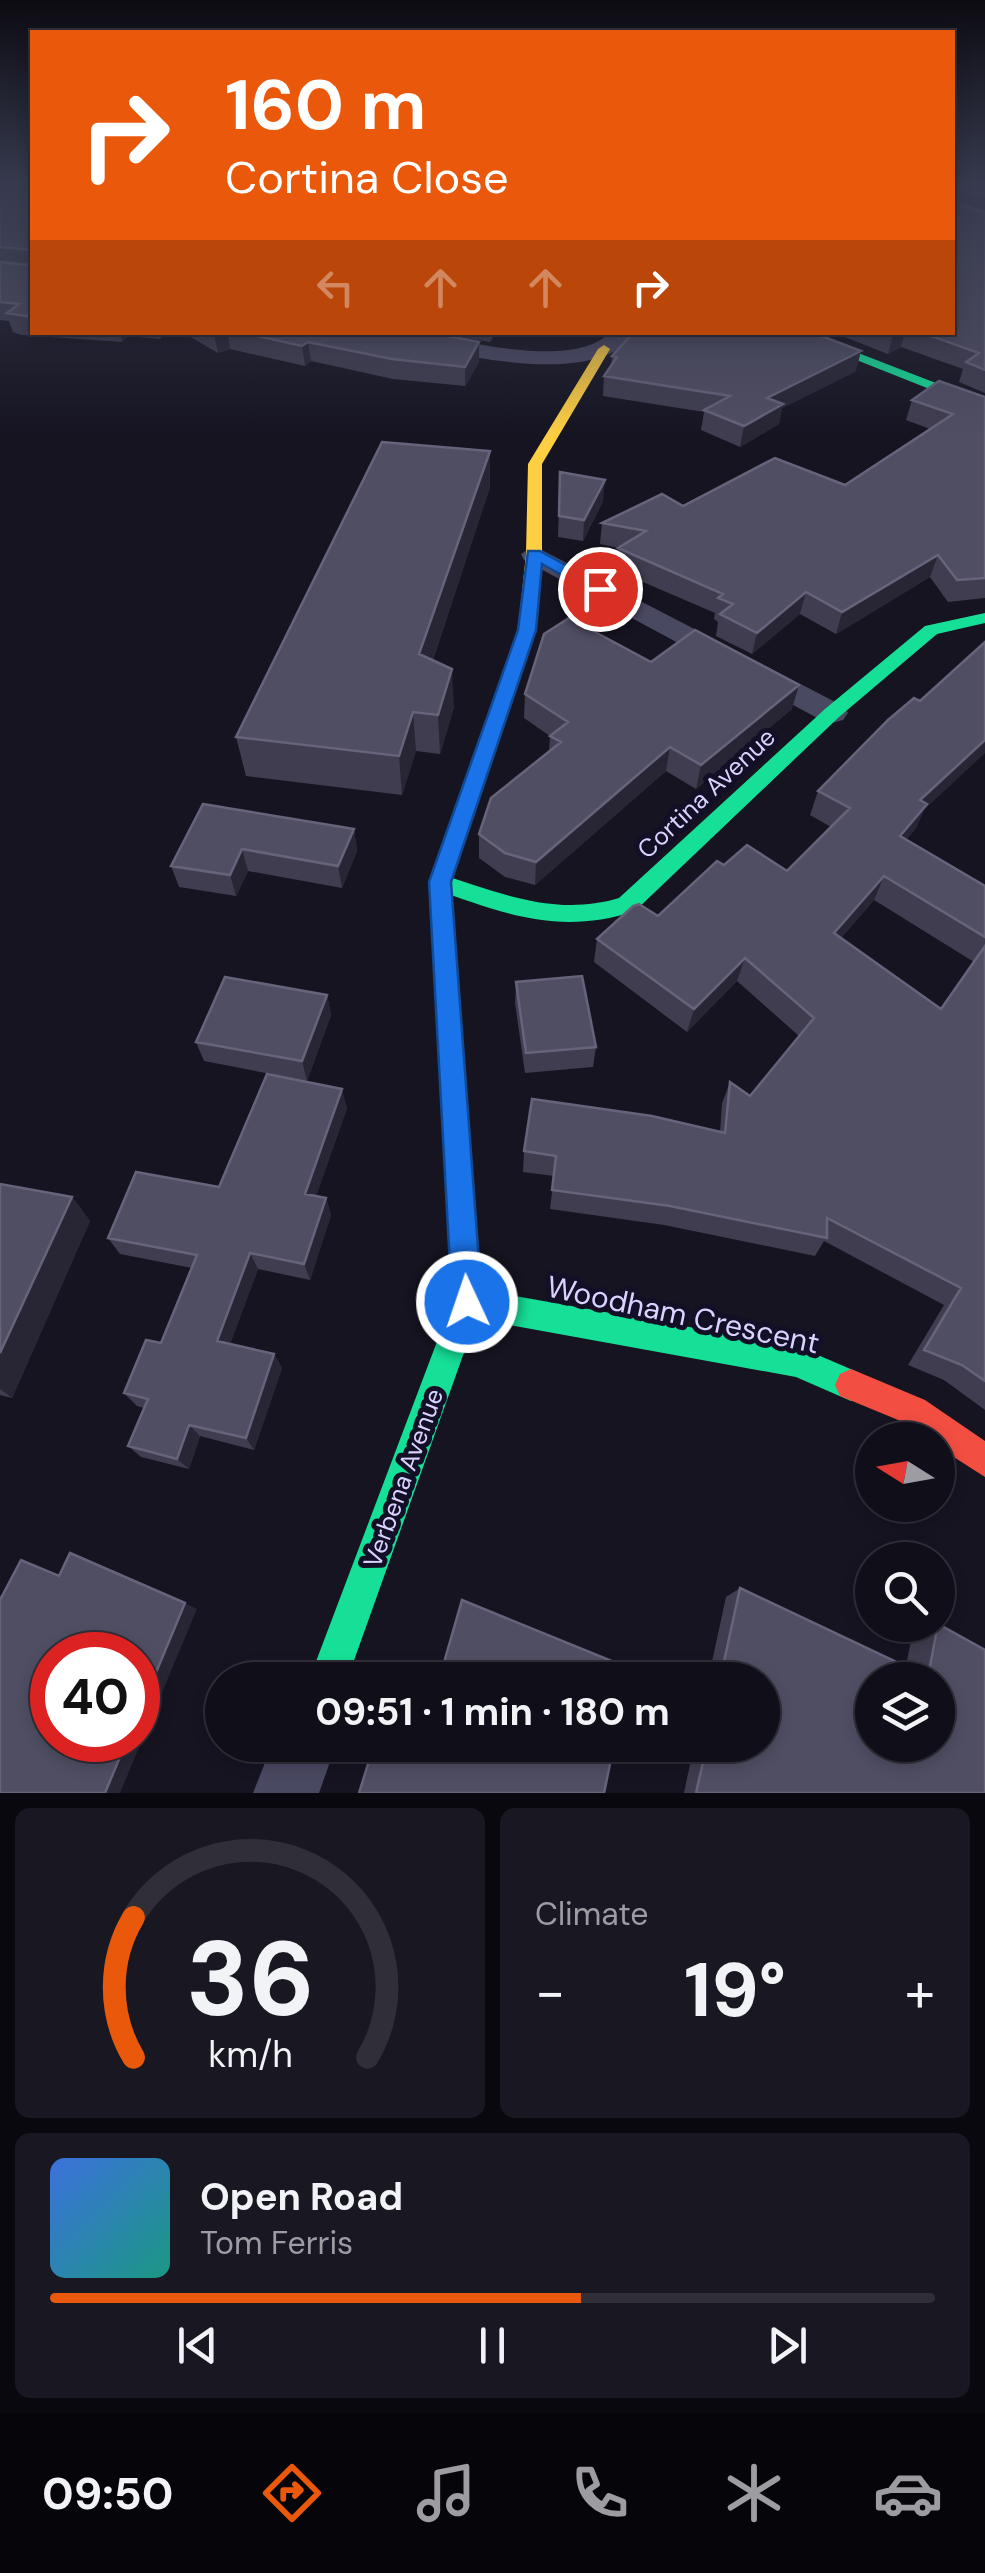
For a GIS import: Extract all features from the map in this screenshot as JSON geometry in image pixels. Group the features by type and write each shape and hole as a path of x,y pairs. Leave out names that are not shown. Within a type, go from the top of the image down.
{"street":[{"path":"395,335 488,352 569,354 604,349 619,335"},
{"path":"800,335 985,407"},
{"name":"Verbena Avenue","path":"335,1662 467,1302 440,882 527,630 534,554 535,464 604,349"},
{"path":"534,554 832,713"},
{"name":"Cortina Avenue","path":"440,882 561,919 608,914 627,905 832,713 932,630 985,618"},
{"name":"Woodham Crescent","path":"467,1302 797,1362 914,1411 985,1461"},
{"path":"286,1793 298,1762"}],"building":[{"path":"0,269 30,269 30,317 7,313 19,304 0,302"},
{"path":"955,269 985,269 985,370 966,362 979,353 928,335 955,335"},
{"path":"252,335 443,335 479,342 465,367 392,359 308,342 302,346"},
{"path":"631,335 819,335 861,351 767,398 783,404 744,426 704,410 730,396 604,376 617,357 612,356"},
{"path":"939,381 985,397 985,578 957,580 938,555 842,612 806,592 757,633 720,614 733,604 718,598 723,594 618,548 646,531 602,523 662,494 683,506 775,458 845,485 953,414 912,400"},
{"path":"382,442 490,451 419,654 452,669 438,715 413,712 399,756 236,737"},
{"path":"560,472 605,480 584,520 559,516"},
{"path":"569,618 651,662 695,630 799,685 701,765 670,747 536,862 505,853 479,834 491,798 561,742 550,736 568,722 525,694 544,634"},
{"path":"985,642 985,740 920,800 927,804 900,836 985,886 985,937 884,876 834,933 941,1009 985,946 985,1381 962,1365 924,1350 961,1288 827,1218 827,1238 670,1206 552,1190 556,1156 524,1151 532,1099 652,1116 725,1133 730,1082 750,1096 814,1018 745,958 694,1009 597,939 633,906 639,904 658,916 717,861 724,865 747,845 787,871 850,808 818,791 888,720 914,698 920,701"},
{"path":"203,804 354,829 338,866 242,849 230,875 171,866"},
{"path":"582,976 596,1047 526,1053 516,982"},
{"path":"225,977 327,995 302,1061 196,1042"},
{"path":"267,1074 342,1089 305,1194 326,1198 304,1264 250,1253 217,1341 274,1354 246,1438 189,1425 177,1459 128,1446 148,1399 124,1393 146,1340 161,1343 197,1255 108,1238 136,1172 219,1187"},
{"path":"0,1184 72,1197 0,1353"},
{"path":"70,1553 185,1603 160,1663 160,1632 30,1632 30,1762 118,1762 105,1793 0,1793 0,1600 21,1560 59,1576"},
{"path":"740,1588 896,1662 855,1662 855,1762 955,1762 955,1662 931,1662 935,1642 955,1642 955,1633 985,1650 985,1793 696,1793 703,1762 780,1762 780,1662 724,1662"},
{"path":"462,1600 614,1662 444,1662"},
{"path":"369,1762 610,1762 604,1793 359,1793"}],"traffic: fast":[{"path":"800,335 985,407"},
{"path":"440,882 509,906 555,915 603,912 627,905 832,713 931,630 985,618"},
{"path":"335,1662 467,1302 455,1110"},
{"path":"467,1302 797,1362 851,1385"}],"traffic: slow":[{"path":"455,1110 440,882 527,630 534,554 535,464 604,349"}],"traffic: jam":[{"path":"851,1385 914,1411 985,1461"}],"route":[{"path":"467,1302 440,882 527,630 534,554 600,589"}]}
